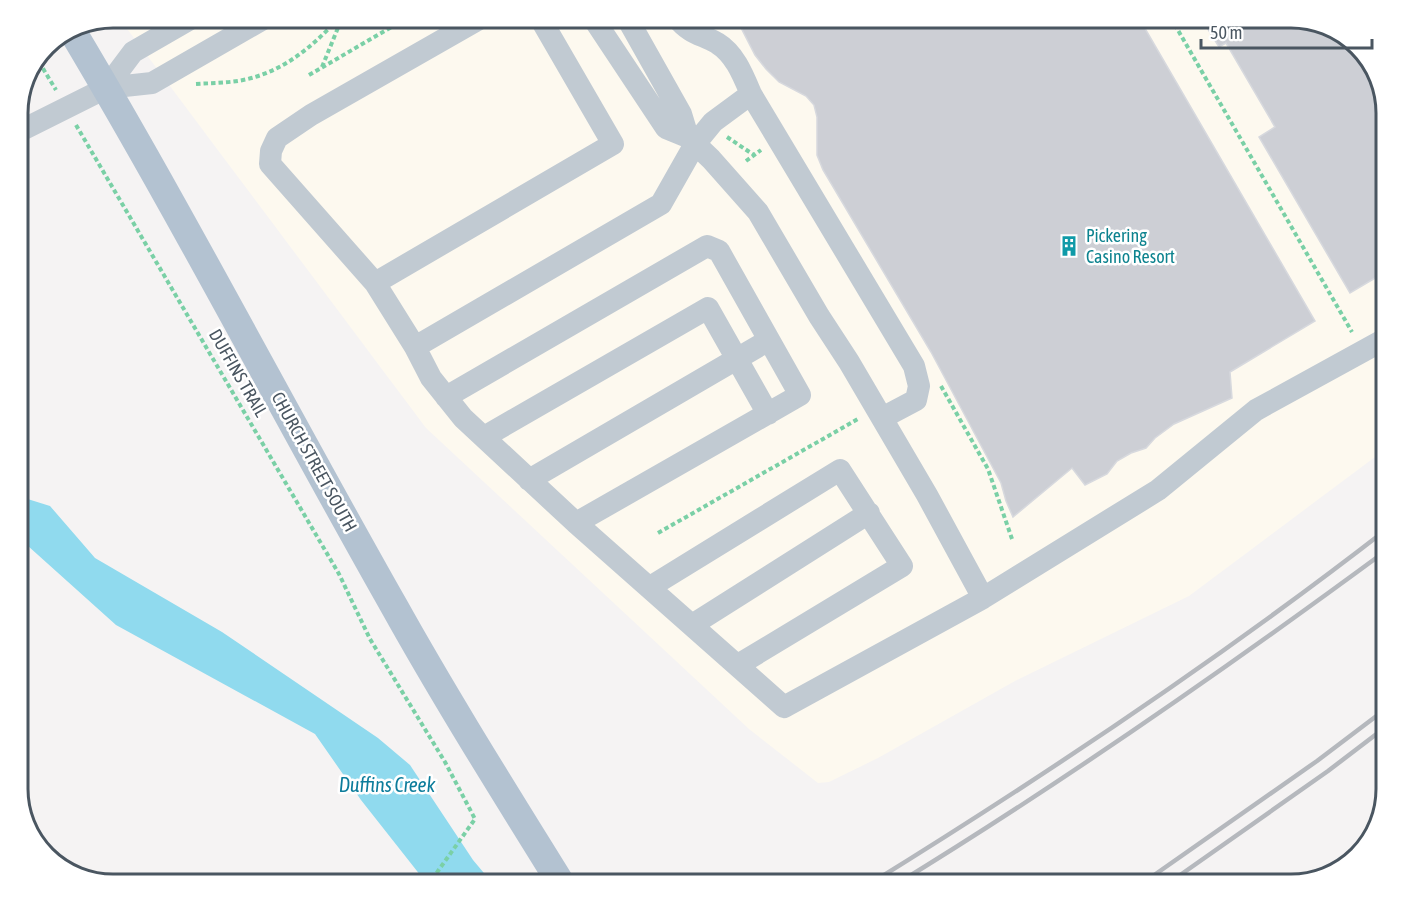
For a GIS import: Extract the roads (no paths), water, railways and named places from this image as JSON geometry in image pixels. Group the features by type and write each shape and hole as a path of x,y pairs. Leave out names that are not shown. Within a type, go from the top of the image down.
{"main road":[{"name":"CHURCH STREET SOUTH","path":"76,38 394,607 554,874"}],"street":[{"path":"106,88 133,52 175,28"},
{"path":"29,126 106,88 152,83 248,28"},
{"path":"463,28 311,115 277,138 271,151 270,164 375,283 415,346 431,378 463,418 576,523 784,707 983,598 1158,490 1256,410 1376,344"},
{"path":"375,283 613,144 546,28"},
{"path":"600,28 666,128 691,140 758,212 849,362 871,418 927,495 983,598"},
{"path":"633,28 681,114 691,140"},
{"path":"685,28 716,42 727,50 737,63 751,94 914,366 919,386 916,400 871,418"},
{"path":"415,346 661,204 691,140 751,94"},
{"path":"446,397 707,246 718,251 800,395 576,523"},
{"path":"484,437 740,290"},
{"path":"708,308 768,414"},
{"path":"529,480 769,340"},
{"path":"650,587 840,470 902,566 738,665"},
{"path":"692,625 869,513"}],"water":[{"name":"Duffins Creek","path":"29,499 50,506 95,558 222,632 378,738 410,765 485,874 419,874 361,800 315,734 116,625 29,547"}],"railway":[{"path":"885,874 1132,714 1261,624 1376,537"},
{"path":"913,874 1145,723 1376,558"},
{"path":"1156,874 1317,761 1376,716"},
{"path":"1182,874 1376,734"}],"place":[{"name":"Pickering Casino Resort","path":"1069,246"}]}
